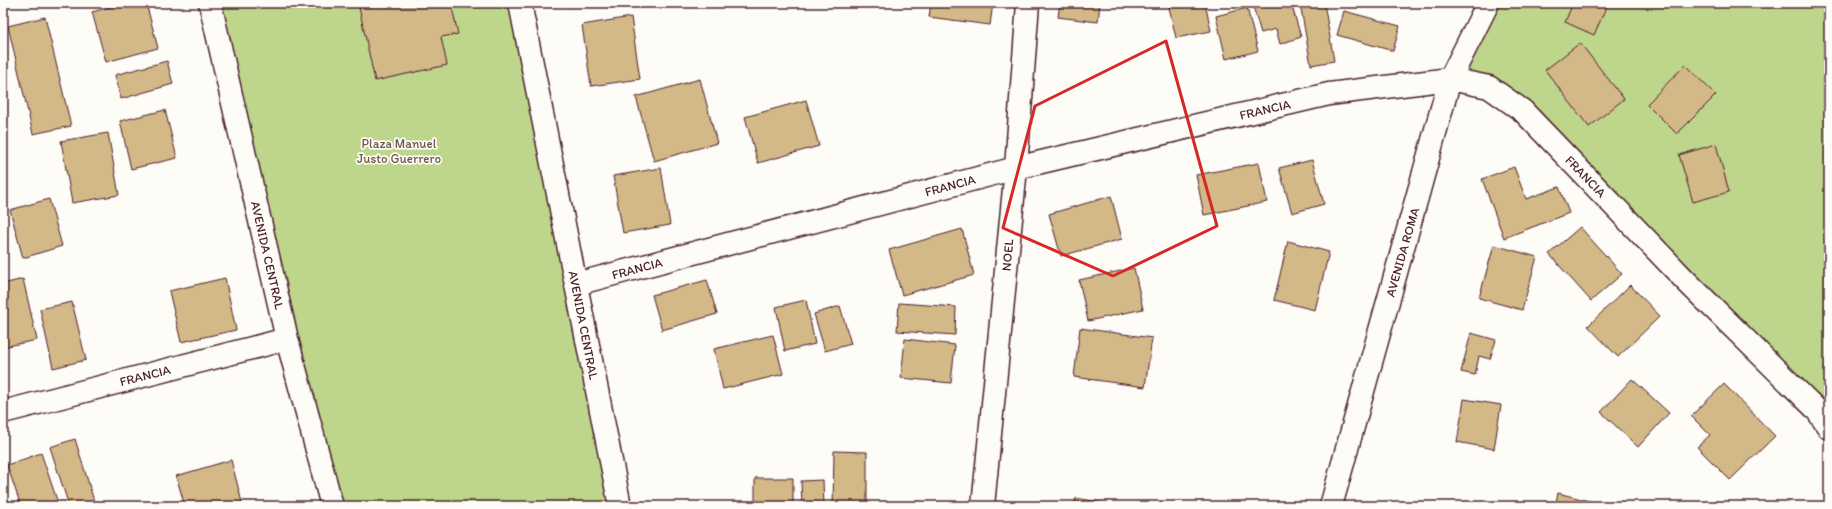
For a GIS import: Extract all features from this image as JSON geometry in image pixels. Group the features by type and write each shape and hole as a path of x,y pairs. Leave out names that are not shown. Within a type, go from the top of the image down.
{"street":[{"name":"AVENIDA CENTRAL","path":"210,3 287,339 332,506"},
{"name":"AVENIDA CENTRAL","path":"520,3 620,506"},
{"name":"NOEL","path":"983,506 1016,168 1028,3"},
{"name":"AVENIDA ROMA","path":"1331,506 1450,79 1488,3"},
{"name":"FRANCIA","path":"576,284 1016,168 1329,94 1450,79 1489,87 1523,111 1687,282 1816,409 1829,428"},
{"name":"FRANCIA","path":"3,412 287,339"}],"highlighted area":[{"path":"1166,41 1217,226 1113,276 1003,228 1035,106"}],"green space":[{"name":"Plaza Manuel Justo Guerrero","path":"210,3 520,3 622,506 334,506"},
{"path":"1480,3 1829,3 1829,428 1523,111 1450,79"}],"building":[{"path":"124,3 146,3 158,48 106,62 92,12"},
{"path":"358,3 451,3 458,34 441,37 447,65 375,81"},
{"path":"569,3 586,3 570,6"},
{"path":"733,3 752,3 734,7"},
{"path":"931,3 993,3 990,25 929,17"},
{"path":"1060,3 1100,3 1098,22 1058,17"},
{"path":"1168,3 1205,3 1211,31 1176,38"},
{"path":"1252,3 1291,3 1301,37 1280,44 1276,29 1261,33"},
{"path":"1300,3 1324,3 1334,61 1311,65"},
{"path":"1573,3 1608,3 1594,35 1565,22"},
{"path":"1247,8 1258,51 1226,59 1216,16"},
{"path":"1344,11 1400,26 1393,51 1337,35"},
{"path":"45,17 71,126 33,134 8,26"},
{"path":"631,17 640,79 591,86 582,25"},
{"path":"1580,43 1624,99 1589,127 1545,70"},
{"path":"167,61 173,84 121,99 115,75"},
{"path":"1685,65 1716,95 1677,134 1647,104"},
{"path":"700,79 717,143 654,161 636,97"},
{"path":"806,100 819,146 758,163 745,117"},
{"path":"165,110 177,158 131,169 120,121"},
{"path":"108,133 119,195 72,203 61,141"},
{"path":"1716,144 1729,192 1693,202 1679,155"},
{"path":"1312,160 1324,204 1292,213 1279,168"},
{"path":"1259,163 1267,202 1204,215 1196,175"},
{"path":"1514,167 1526,199 1559,187 1569,213 1504,238 1482,179"},
{"path":"661,168 670,225 623,233 613,176"},
{"path":"1111,196 1122,239 1061,256 1049,214"},
{"path":"49,199 62,246 23,258 10,210"},
{"path":"1580,227 1622,274 1591,301 1549,254"},
{"path":"962,229 974,275 902,295 889,250"},
{"path":"1288,241 1329,252 1315,310 1274,300"},
{"path":"1494,245 1537,257 1522,310 1479,298"},
{"path":"1134,268 1143,309 1088,321 1079,280"},
{"path":"225,278 236,330 181,342 169,291"},
{"path":"23,279 37,340 3,347 3,284"},
{"path":"707,280 717,314 662,330 652,295"},
{"path":"1630,285 1660,316 1618,357 1588,326"},
{"path":"806,300 815,344 785,351 776,307"},
{"path":"72,302 86,360 53,368 40,309"},
{"path":"899,303 956,307 955,335 897,331"},
{"path":"840,306 851,344 825,351 814,314"},
{"path":"1080,328 1152,338 1145,387 1074,377"},
{"path":"1471,333 1496,340 1490,359 1479,356 1475,375 1461,372"},
{"path":"773,335 783,374 723,389 714,349"},
{"path":"905,339 955,345 951,383 901,378"},
{"path":"1632,379 1669,413 1638,447 1601,412"},
{"path":"1724,384 1775,436 1730,480 1697,447 1710,435 1691,416"},
{"path":"1464,399 1501,405 1494,449 1457,442"},
{"path":"75,439 94,501 77,506 69,506 50,447"},
{"path":"834,451 867,452 867,506 833,506"},
{"path":"41,453 59,506 21,506 7,465"},
{"path":"231,460 243,506 185,506 176,476"},
{"path":"755,478 793,478 793,506 755,506"},
{"path":"823,480 824,506 802,506 801,481"},
{"path":"1558,493 1593,502 1592,506 1555,506"},
{"path":"1076,498 1122,506 1074,506"}]}
